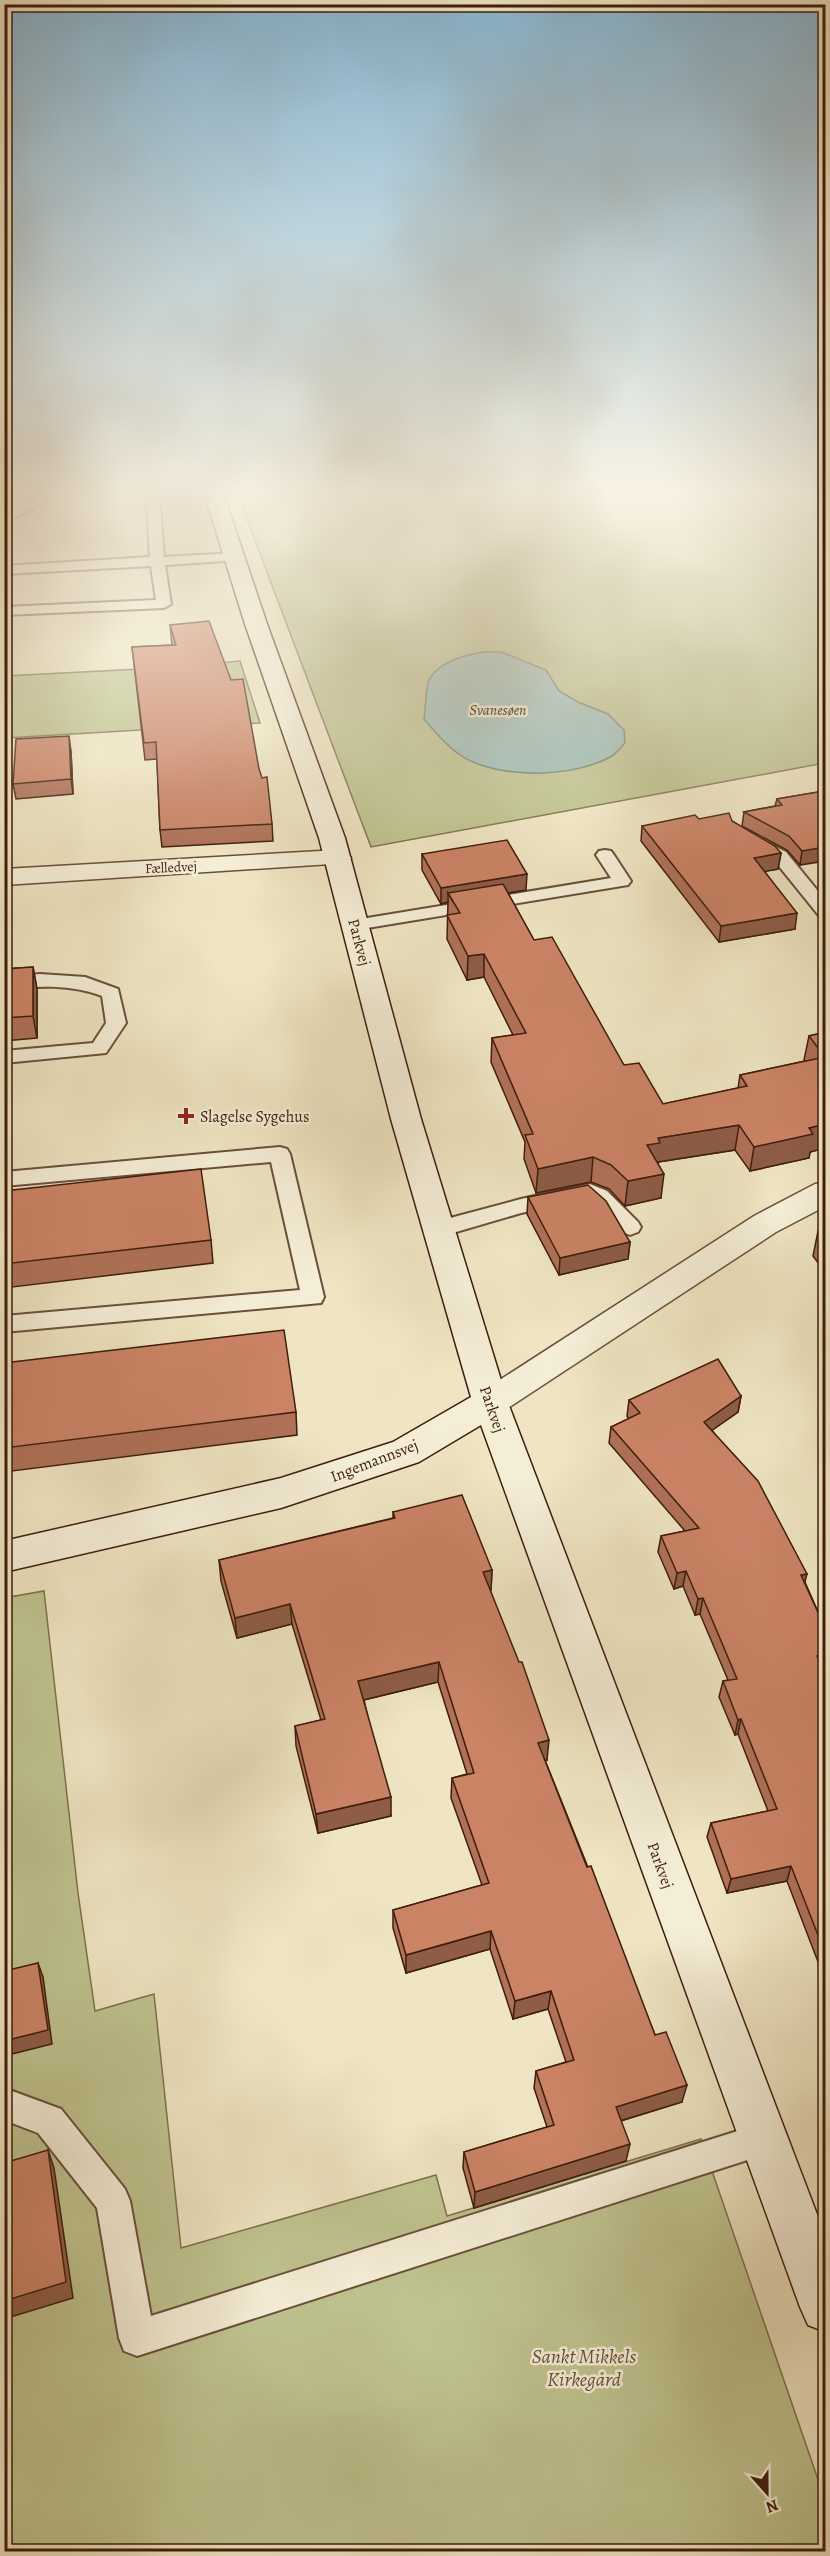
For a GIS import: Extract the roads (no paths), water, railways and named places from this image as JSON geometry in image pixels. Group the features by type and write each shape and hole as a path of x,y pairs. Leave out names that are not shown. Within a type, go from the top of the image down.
{"street":[{"name":"Parkvej","path":"253,612 338,858 406,1119 490,1403 825,2307"},
{"name":"Fælledvej","path":"4,877 338,858"},
{"name":"Ingemannsvej","path":"4,1557 281,1492 406,1452 490,1403 765,1224 825,1192"}],"lane":[{"path":"737,831 780,856 825,914"},
{"path":"355,924 622,881 605,855"},
{"path":"4,983 40,980 85,982 111,993 116,1023 99,1050 4,1057"},
{"path":"4,1179 280,1154 312,1297 4,1324"},
{"path":"439,1229 521,1206 590,1191 599,1196 630,1227"},
{"path":"4,2104 49,2121 113,2201 137,2338 763,2139"}],"water":[{"name":"Svanesøen","path":"484,652 501,652 546,670 559,691 578,702 608,714 624,730 625,743 614,755 596,763 557,772 514,772 494,769 460,755 445,743 424,719 428,684 433,673 446,664 461,657"}],"place":[{"name":"Slagelse Sygehus","path":"186,1116"}],"park label":[{"name":"Sankt Mikkels Kirkegård","path":"584,2368"}]}
